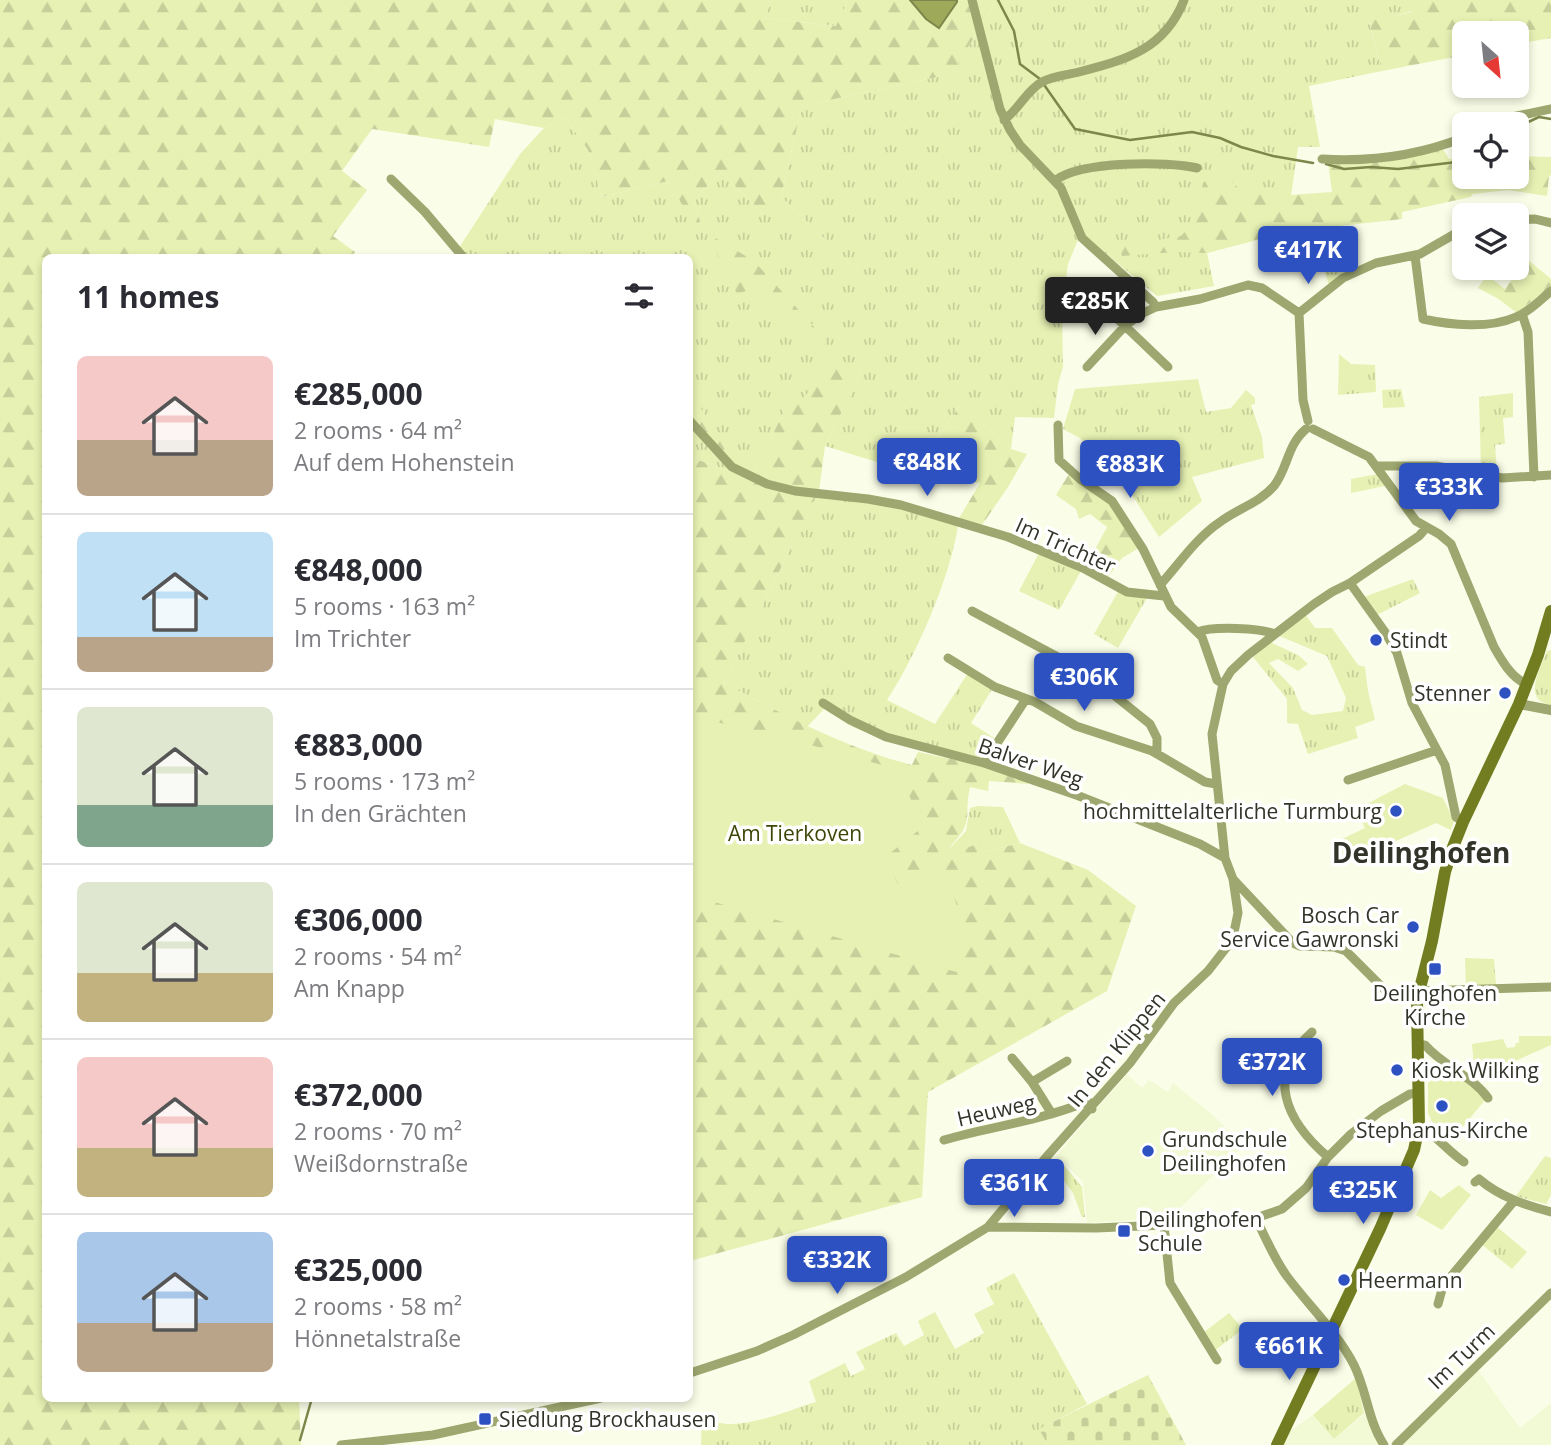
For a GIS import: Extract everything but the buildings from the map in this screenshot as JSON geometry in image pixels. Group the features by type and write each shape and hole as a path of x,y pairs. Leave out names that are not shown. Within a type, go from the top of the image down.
{"main road":[{"path":"1277,1445 1414,1150 1419,1126 1418,996 1452,847 1519,704 1551,611"}],"street":[{"path":"1004,120 1042,82 1110,63 1150,46 1170,27 1184,0"},
{"path":"971,1 1004,120 1020,145 1056,180 1066,197 1074,224 1082,238 1156,307"},
{"path":"1529,114 1551,109"},
{"path":"1322,159 1355,160 1390,156 1452,141"},
{"path":"1056,180 1071,172 1139,164 1166,162 1197,168"},
{"path":"391,179 425,212 460,254"},
{"path":"1529,219 1551,223"},
{"path":"1299,313 1343,278 1376,263 1415,256 1452,235"},
{"path":"1415,256 1423,319 1482,324 1509,319 1522,314 1551,291"},
{"path":"1087,367 1125,326 1156,307 1200,299 1248,285 1262,288 1299,313"},
{"path":"1083,287 1168,367"},
{"path":"1299,313 1303,400 1309,426 1369,457 1416,521 1451,544 1494,647 1519,681 1526,684"},
{"path":"1522,314 1528,332 1534,477"},
{"name":"Im Trichter","path":"693,424 732,467 767,484 795,491 901,505 1008,537 1083,568 1127,592 1164,596"},
{"path":"1058,425 1059,460 1080,479 1112,501 1143,549 1171,607 1198,632 1217,680 1223,684"},
{"path":"1160,585 1219,522 1247,508 1272,488 1290,449 1309,426"},
{"path":"1377,466 1436,466 1502,478 1551,475"},
{"path":"1426,528 1419,536 1350,583 1332,592 1275,634 1231,671 1223,684 1212,734 1225,858 1233,879 1293,943 1300,946 1334,947 1346,951 1388,994 1418,996 1551,988"},
{"path":"1350,583 1397,653 1412,704 1445,765 1456,817 1463,822"},
{"path":"972,611 1084,671 1150,724 1157,738 1157,753"},
{"path":"1198,632 1223,629 1268,631 1275,634"},
{"path":"948,658 995,687 1026,699 1080,728 1157,753 1205,782 1216,784"},
{"path":"984,763 1026,699"},
{"name":"Balver Weg","path":"823,703 850,720 886,737 984,763 1079,796 1200,844 1225,858"},
{"path":"1519,704 1551,710"},
{"path":"1348,780 1437,750"},
{"name":"In den Klippen","path":"988,1227 1049,1154 1092,1109 1174,1003 1208,971 1226,948 1233,937 1238,914 1233,879"},
{"path":"1312,1032 1301,1042 1288,1065 1285,1089 1299,1128 1328,1157"},
{"path":"1418,1045 1425,1045 1433,1055 1466,1074 1488,1098"},
{"path":"1012,1058 1032,1082 1052,1114"},
{"path":"1032,1082 1067,1061"},
{"path":"693,1372 785,1339 906,1277 988,1227 1096,1228 1164,1225 1256,1218 1282,1209 1292,1203 1339,1145 1371,1117 1410,1094 1419,1093"},
{"name":"Heuweg","path":"944,1140 1052,1114 1088,1101 1092,1109"},
{"path":"1419,1126 1430,1132 1464,1162"},
{"path":"1475,1182 1479,1178 1488,1187 1514,1201 1551,1212"},
{"path":"1438,1304 1443,1286 1514,1201"},
{"path":"1256,1218 1286,1274 1354,1366 1364,1390 1375,1432 1384,1445"},
{"path":"1164,1225 1170,1283 1217,1360"},
{"name":"Im Turm","path":"1396,1445 1551,1293"},
{"path":"341,1445 433,1435 583,1402"}],"shaded area":[{"path":"910,0 957,2 939,28 926,19"},
{"name":"Grundschule Deilinghofen","path":"1127,1074 1142,1088 1149,1080 1168,1092 1173,1083 1214,1116 1243,1146 1170,1218 1087,1223 1083,1182 1064,1162 1055,1157"},
{"path":"1478,1370 1520,1428 1551,1403 1551,1445 1400,1445"},
{"path":"1367,1412 1381,1445 1282,1445 1290,1431 1313,1415 1334,1439"}],"green space":[{"path":"0,0 771,0 765,18 836,26 848,0 910,0 926,19 957,3 957,0 994,0 991,11 951,74 802,106 781,197 870,282 866,287 777,203 763,214 721,172 694,200 701,225 696,228 668,181 602,197 588,150 565,117 544,128 495,119 489,147 372,129 342,171 367,190 333,236 355,252 353,254 42,254 42,1402 299,1402 301,1445 0,1445"},
{"path":"771,0 848,0 837,26 765,18"},
{"path":"994,0 1410,0 1413,11 1369,22 1382,71 1309,86 1320,147 1298,147 1286,232 1207,253 1214,286 1157,296 1081,233 1068,264 1062,305 1063,367 1054,418 1015,417 1011,449 961,404 913,473 825,446 861,373 801,403 787,405 751,479 693,458 693,254 455,254 520,154 544,128 565,117 588,150 602,197 668,181 696,227 701,225 694,200 721,172 763,214 777,203 870,282 781,197 802,106 951,74 991,11"},
{"path":"1410,0 1551,0 1551,38 1530,42 1530,21 1452,21 1452,58 1382,71 1369,21 1412,12"},
{"path":"1443,149 1449,159 1452,159 1452,189 1529,189 1529,156 1551,157 1551,175 1547,196 1508,190 1472,194 1471,197 1402,212 1402,219 1286,232 1207,253 1175,252 1122,256 1119,247 1181,236 1195,221 1203,183 1218,170 1243,192 1291,195 1332,192 1328,162"},
{"path":"1338,226 1349,273 1329,285 1311,229"},
{"path":"707,233 754,261 827,341 822,348 752,289 737,294"},
{"path":"1529,261 1551,279 1551,286 1517,313 1478,288 1484,280 1493,280 1505,289 1512,280 1529,280"},
{"path":"1339,354 1351,364 1375,365 1376,392 1338,395"},
{"path":"834,355 861,373 825,446 819,491 724,683 815,730 887,758 912,765 918,752 984,766 1027,781 1028,784 989,781 988,791 970,787 966,824 950,847 954,853 977,844 985,852 1020,843 1088,870 1136,906 1107,991 928,1092 922,1197 693,1260 693,458 751,479 787,405 801,402"},
{"path":"1198,379 1206,412 1231,408 1246,390 1255,398 1255,404 1251,405 1262,437 1264,458 1192,477 1202,501 1159,537 1118,473 1094,455 1080,438 1063,429 1075,389"},
{"path":"1401,389 1405,407 1383,408 1382,390"},
{"path":"1513,393 1513,417 1503,418 1505,444 1495,445 1497,471 1481,468 1479,397"},
{"path":"693,394 725,450 721,453 693,429"},
{"path":"961,404 1011,449 1027,454 982,525 958,520 980,483 913,473"},
{"path":"1069,474 1110,502 1139,548 1122,558 1108,577 1086,566 1107,527 1090,514 1079,519 1076,509 1056,495"},
{"path":"1378,474 1385,486 1351,493 1351,479"},
{"path":"819,491 899,501 958,525 948,568 931,615 887,700 935,724 968,673 993,688 971,723 994,738 983,761 892,742 853,727 824,709 807,727 724,683"},
{"path":"1039,553 1081,571 1059,610 1019,591"},
{"path":"1413,579 1420,593 1377,615 1364,597"},
{"path":"1119,590 1147,598 1118,648 1094,634"},
{"path":"1305,614 1315,628 1332,628 1358,665 1365,667 1375,720 1355,727 1358,738 1308,754 1298,724 1287,723 1287,699 1253,657 1270,642 1298,655 1308,664 1298,671 1278,659 1269,663 1293,688 1302,710 1312,715 1343,711 1346,698 1327,656 1277,635"},
{"path":"1551,650 1551,705 1542,702 1535,690 1547,651"},
{"name":"Am Tierkoven","path":"693,717 782,737 896,769 924,826 884,858 898,884 940,867 953,894 959,918 960,942 956,972 693,896"},
{"path":"1405,784 1443,798 1454,821 1451,830 1436,823 1374,851 1357,809"},
{"path":"1003,807 1020,843 985,852 954,853 950,848 966,831 970,808"},
{"path":"1365,828 1374,851 1342,861 1336,842"},
{"path":"1465,958 1494,959 1496,985 1466,987"},
{"path":"1519,1036 1551,1036 1551,1045 1475,1079 1472,1044 1503,1039 1507,1048 1515,1047 1516,1043 1519,1043"},
{"path":"1450,1068 1477,1089 1485,1100 1460,1129 1442,1142 1428,1113 1428,1083"},
{"path":"1545,1156 1551,1158 1551,1195 1546,1204 1516,1196"},
{"path":"1058,1162 1063,1164 1082,1187 1085,1217 1082,1217 1073,1193 1053,1165"},
{"path":"1459,1185 1471,1195 1442,1230 1416,1215 1430,1190 1441,1198"},
{"path":"1496,1226 1527,1252 1512,1269 1481,1244"},
{"path":"1014,1273 1087,1404 1040,1429 1048,1445 701,1445 702,1416 714,1422 743,1423 816,1402 809,1381 845,1363 851,1376 865,1369 856,1352 896,1333 904,1346 924,1335 918,1321 935,1312 955,1349 984,1333 974,1314 994,1304 986,1288"},
{"path":"1229,1313 1243,1329 1214,1351 1203,1333"},
{"path":"1148,1375 1186,1445 1048,1445 1039,1429"},
{"path":"1356,1378 1364,1413 1334,1439 1313,1415"}],"waterway":[{"path":"998,0 1014,31 1020,64 1040,79 1075,129 1130,140 1192,132 1220,138 1273,156 1313,163"},
{"path":"1529,122 1539,117 1551,119"},
{"path":"1326,164 1344,169 1398,169 1452,163"},
{"path":"300,1440 311,1402"}],"place":[{"name":"Stindt","path":"1376,640"},
{"name":"Stenner","path":"1505,693"},
{"name":"hochmittelalterliche Turmburg","path":"1396,811"},
{"name":"Bosch Car Service Gawronski","path":"1413,927"},
{"name":"Deilinghofen Kirche","path":"1435,969"},
{"name":"Kiosk Wilking","path":"1397,1070"},
{"name":"Stephanus-Kirche","path":"1442,1106"},
{"name":"Grundschule Deilinghofen","path":"1148,1151"},
{"name":"Deilinghofen Schule","path":"1124,1231"},
{"name":"Heermann","path":"1344,1280"},
{"name":"Siedlung Brockhausen","path":"485,1419"}],"district":[{"name":"Deilinghofen","path":"1421,852"}]}
